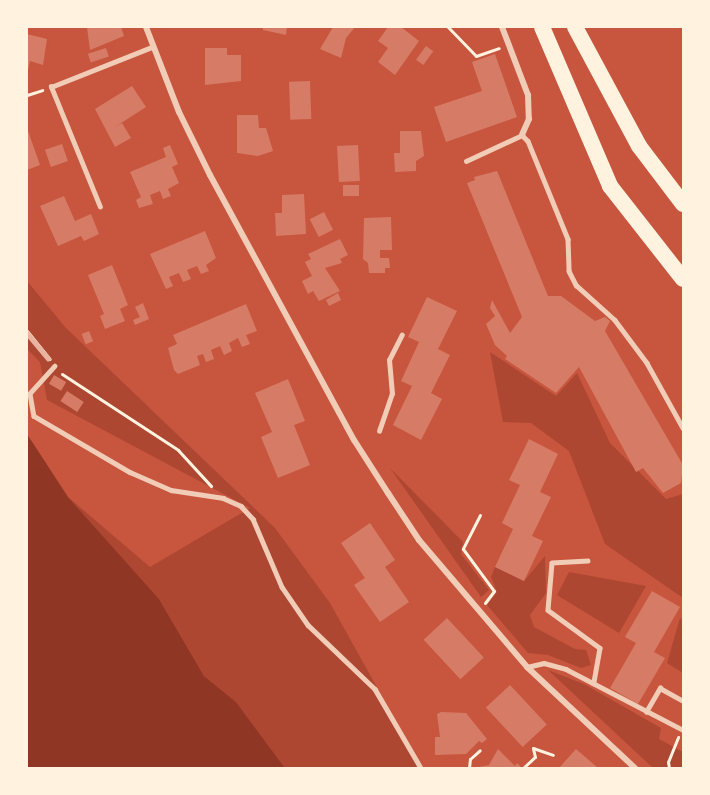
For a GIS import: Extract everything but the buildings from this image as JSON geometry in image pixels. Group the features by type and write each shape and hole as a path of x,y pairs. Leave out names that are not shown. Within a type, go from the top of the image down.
{"highway":[{"path":"542,27 610,186 683,279"},
{"path":"575,27 639,146 683,204"}],"street":[{"path":"146,27 152,47 210,175 354,440 419,540 527,667 635,768"},
{"path":"502,27 528,95 529,118 522,135"}],"lane":[{"path":"100,207 51,87 152,47"},
{"path":"466,161 522,135 536,156 568,239 569,271 576,285 628,337 683,429"},
{"path":"379,431 392,394 389,360 402,335"},
{"path":"56,366 30,394 34,416 130,472 171,490 223,498 241,506 253,519 282,586 314,631 375,689 421,768"},
{"path":"588,561 552,563 548,610 600,648 594,682"},
{"path":"527,667 553,664 594,682 683,730"},
{"path":"646,712 660,688 683,702"}],"path":[{"path":"448,27 476,56 508,44"},
{"path":"27,95 51,87"},
{"path":"27,331 69,381 178,450 223,498"},
{"path":"478,611 494,591 463,549 480,515"},
{"path":"669,768 676,743"},
{"path":"523,768 535,757 534,748 553,755"},
{"path":"469,768 470,759 480,750"}],"shaded area":[{"path":"27,281 66,328 275,528 330,603 422,768 285,768 236,702 204,676 159,599 68,497 150,567 250,508 47,400 40,362 27,349"},
{"path":"490,352 556,396 577,373 610,443 666,499 683,494 683,598 605,544 569,451 531,423 503,422"},
{"path":"27,434 68,497 159,599 204,676 236,702 285,768 27,768"},
{"path":"390,468 463,542 461,554 489,590 481,597"},
{"path":"545,556 546,593 530,615 534,627 575,649 586,650 591,665 581,668 548,655 528,653 487,605 497,592 491,577 495,567 524,581"},
{"path":"569,572 646,586 619,633 557,595"},
{"path":"680,618 683,621 683,673 667,663"},
{"path":"548,670 584,684 661,728 659,739 683,752 683,768 653,768"}],"railway":[{"path":"27,333 48,358"}]}
